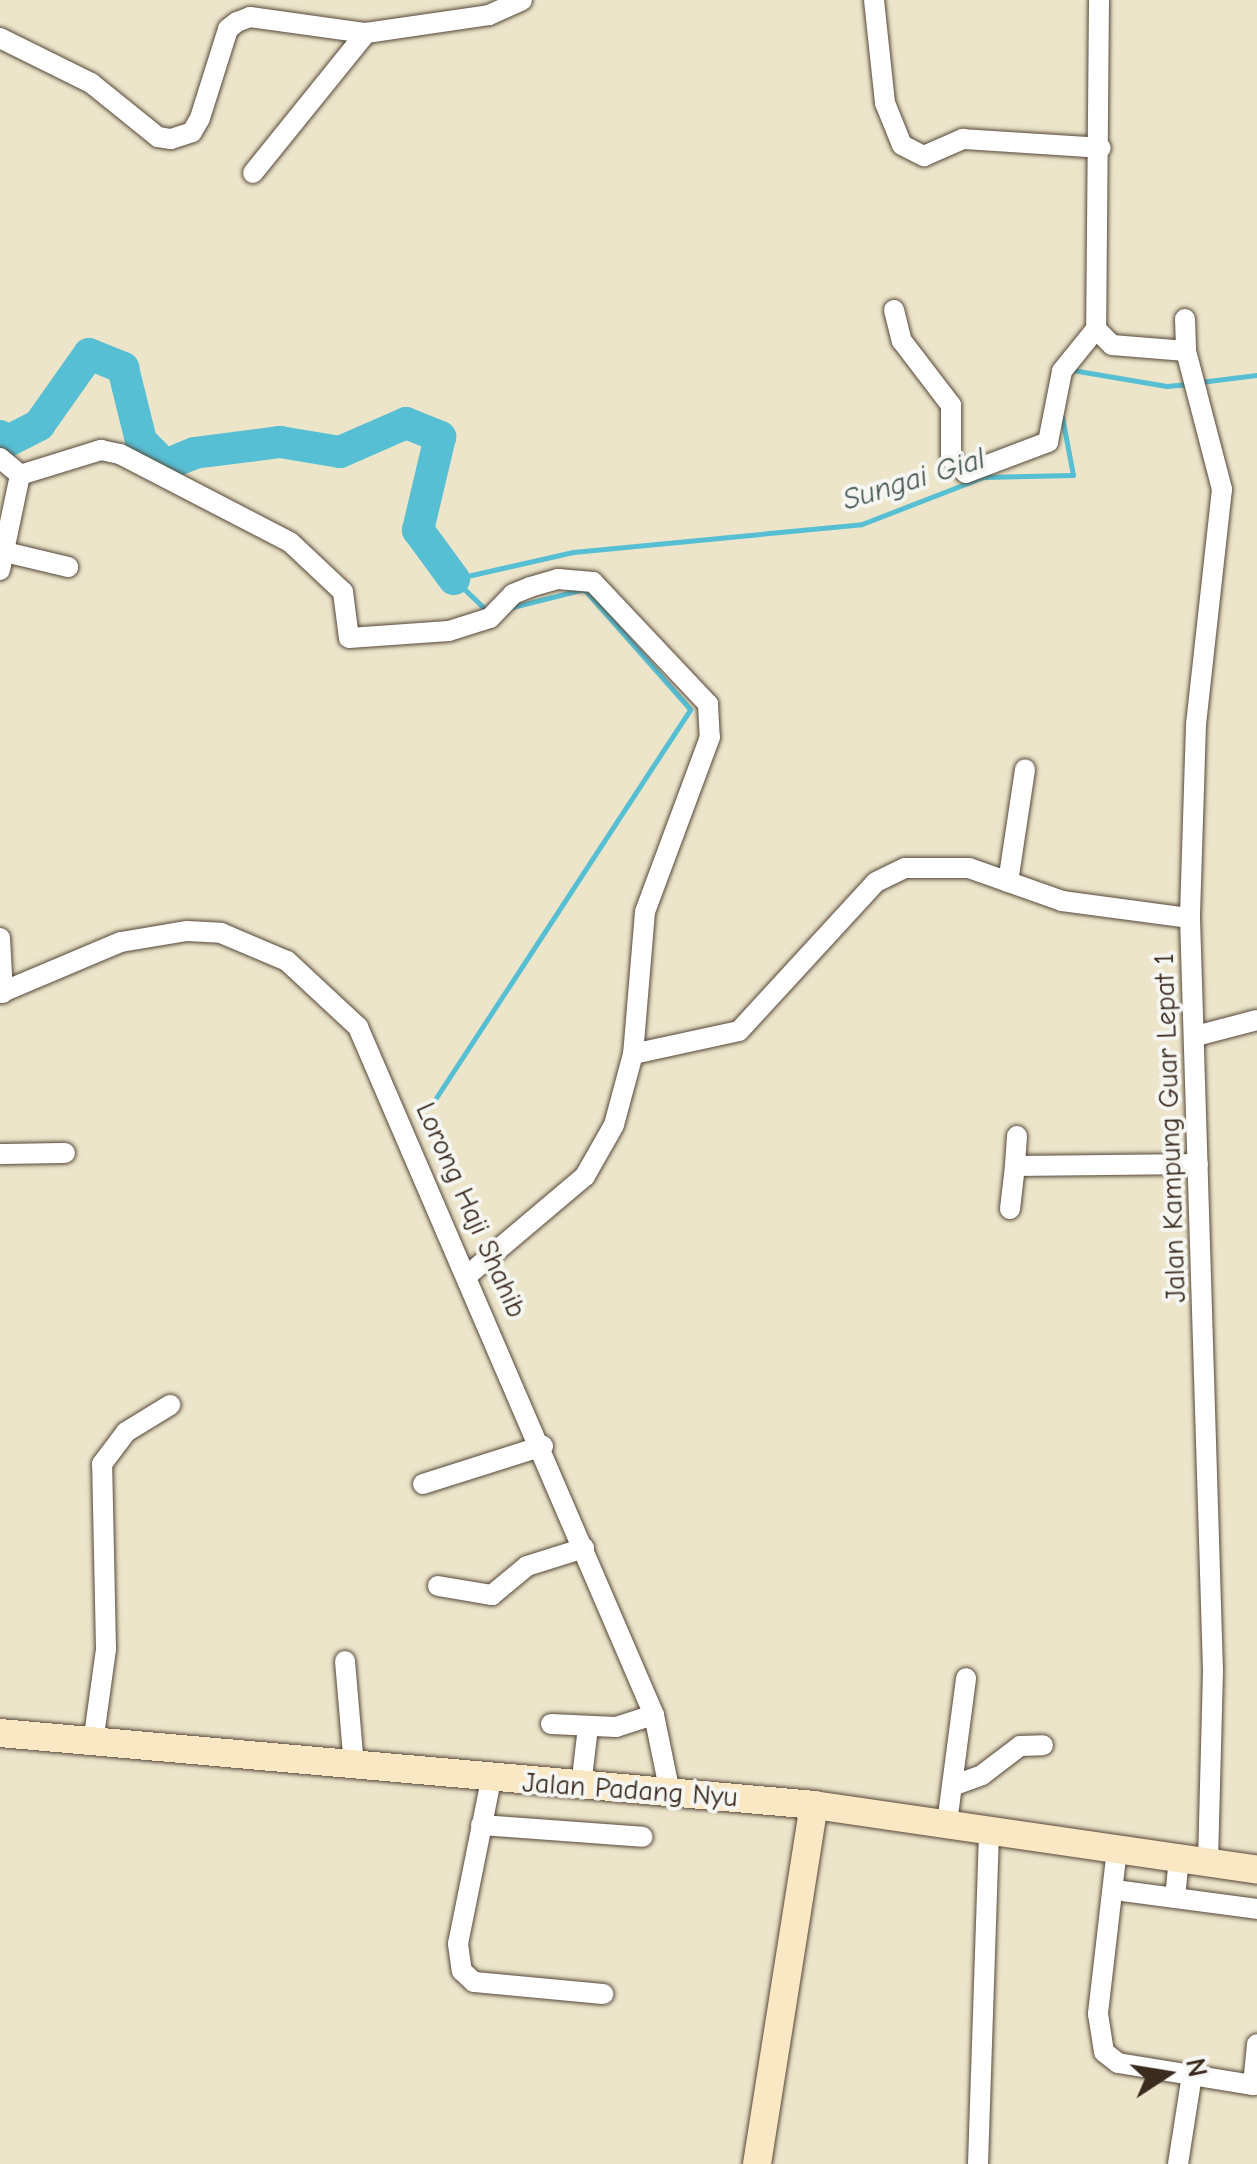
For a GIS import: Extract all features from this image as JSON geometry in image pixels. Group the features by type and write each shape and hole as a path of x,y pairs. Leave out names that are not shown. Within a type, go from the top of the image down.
{"street":[{"path":"0,38 90,84 158,137 170,139 192,132 228,29 237,22 250,17 366,33 489,15 522,0"},
{"path":"874,0 885,103 902,145 924,156 963,139 1101,148"},
{"path":"894,310 902,341 951,405 950,458 966,473 1048,442 1062,371 1096,329 1101,148 1099,0"},
{"path":"253,173 366,33"},
{"name":"Jalan Kampung Guar Lepat 1","path":"1186,319 1186,351 1196,400 1214,444 1222,489 1196,724 1190,918 1212,1671 1208,1861"},
{"path":"1096,329 1112,345 1186,351"},
{"path":"20,474 101,450 136,462 290,542 343,592 348,638 449,632 490,618 514,594 558,579 592,582 708,704 710,737 646,912 634,1054 614,1125 585,1176 469,1274"},
{"path":"0,458 20,474"},
{"path":"20,474 2,558 68,566"},
{"path":"1008,882 1025,768"},
{"path":"634,1054 739,1031 876,882 905,868 969,868 1062,902 1190,918"},
{"name":"Lorong Haji Shahib","path":"2,993 151,934 221,933 287,961 358,1027 469,1274 654,1715 670,1792"},
{"path":"0,938 2,993"},
{"path":"1196,1036 1257,1020"},
{"path":"1010,1210 1017,1136"},
{"path":"0,1154 65,1153"},
{"path":"1015,1166 1198,1164"},
{"path":"94,1743 106,1649 102,1464 126,1432 170,1405"},
{"path":"422,1484 542,1446"},
{"path":"438,1586 492,1595 527,1566 584,1548"},
{"path":"345,1661 354,1767"},
{"path":"946,1822 966,1678"},
{"path":"551,1724 616,1727 654,1715"},
{"path":"581,1786 588,1727"},
{"name":"Jalan Padang Nyu","path":"0,1734 491,1780 814,1805 1257,1870"},
{"path":"952,1786 982,1775 1020,1746 1044,1746"},
{"path":"491,1780 458,1944 462,1971 474,1982 603,1994"},
{"path":"756,2164 814,1805"},
{"path":"481,1825 643,1837"},
{"path":"978,2164 988,1828"},
{"path":"1116,1850 1115,1890 1098,2014 1104,2052 1118,2064 1255,2086 1257,2044"},
{"path":"1176,1898 1179,1858"},
{"path":"1115,1890 1257,1909"},
{"path":"1178,2164 1192,2076"}],"waterway":[{"path":"0,436 8,441 39,425 89,354 123,368 141,441 165,465 194,453 280,442 340,452 406,423 440,437 418,530 454,579"},
{"name":"Sungai Gial","path":"1072,370 1167,386 1189,384"},
{"name":"Sungai Gial","path":"1200,382 1257,375"},
{"name":"Sungai Gial","path":"454,579 573,552 862,524 983,477 1073,475 1062,417"},
{"path":"454,579 489,613"},
{"path":"430,1107 690,709 584,589 509,608"}]}
